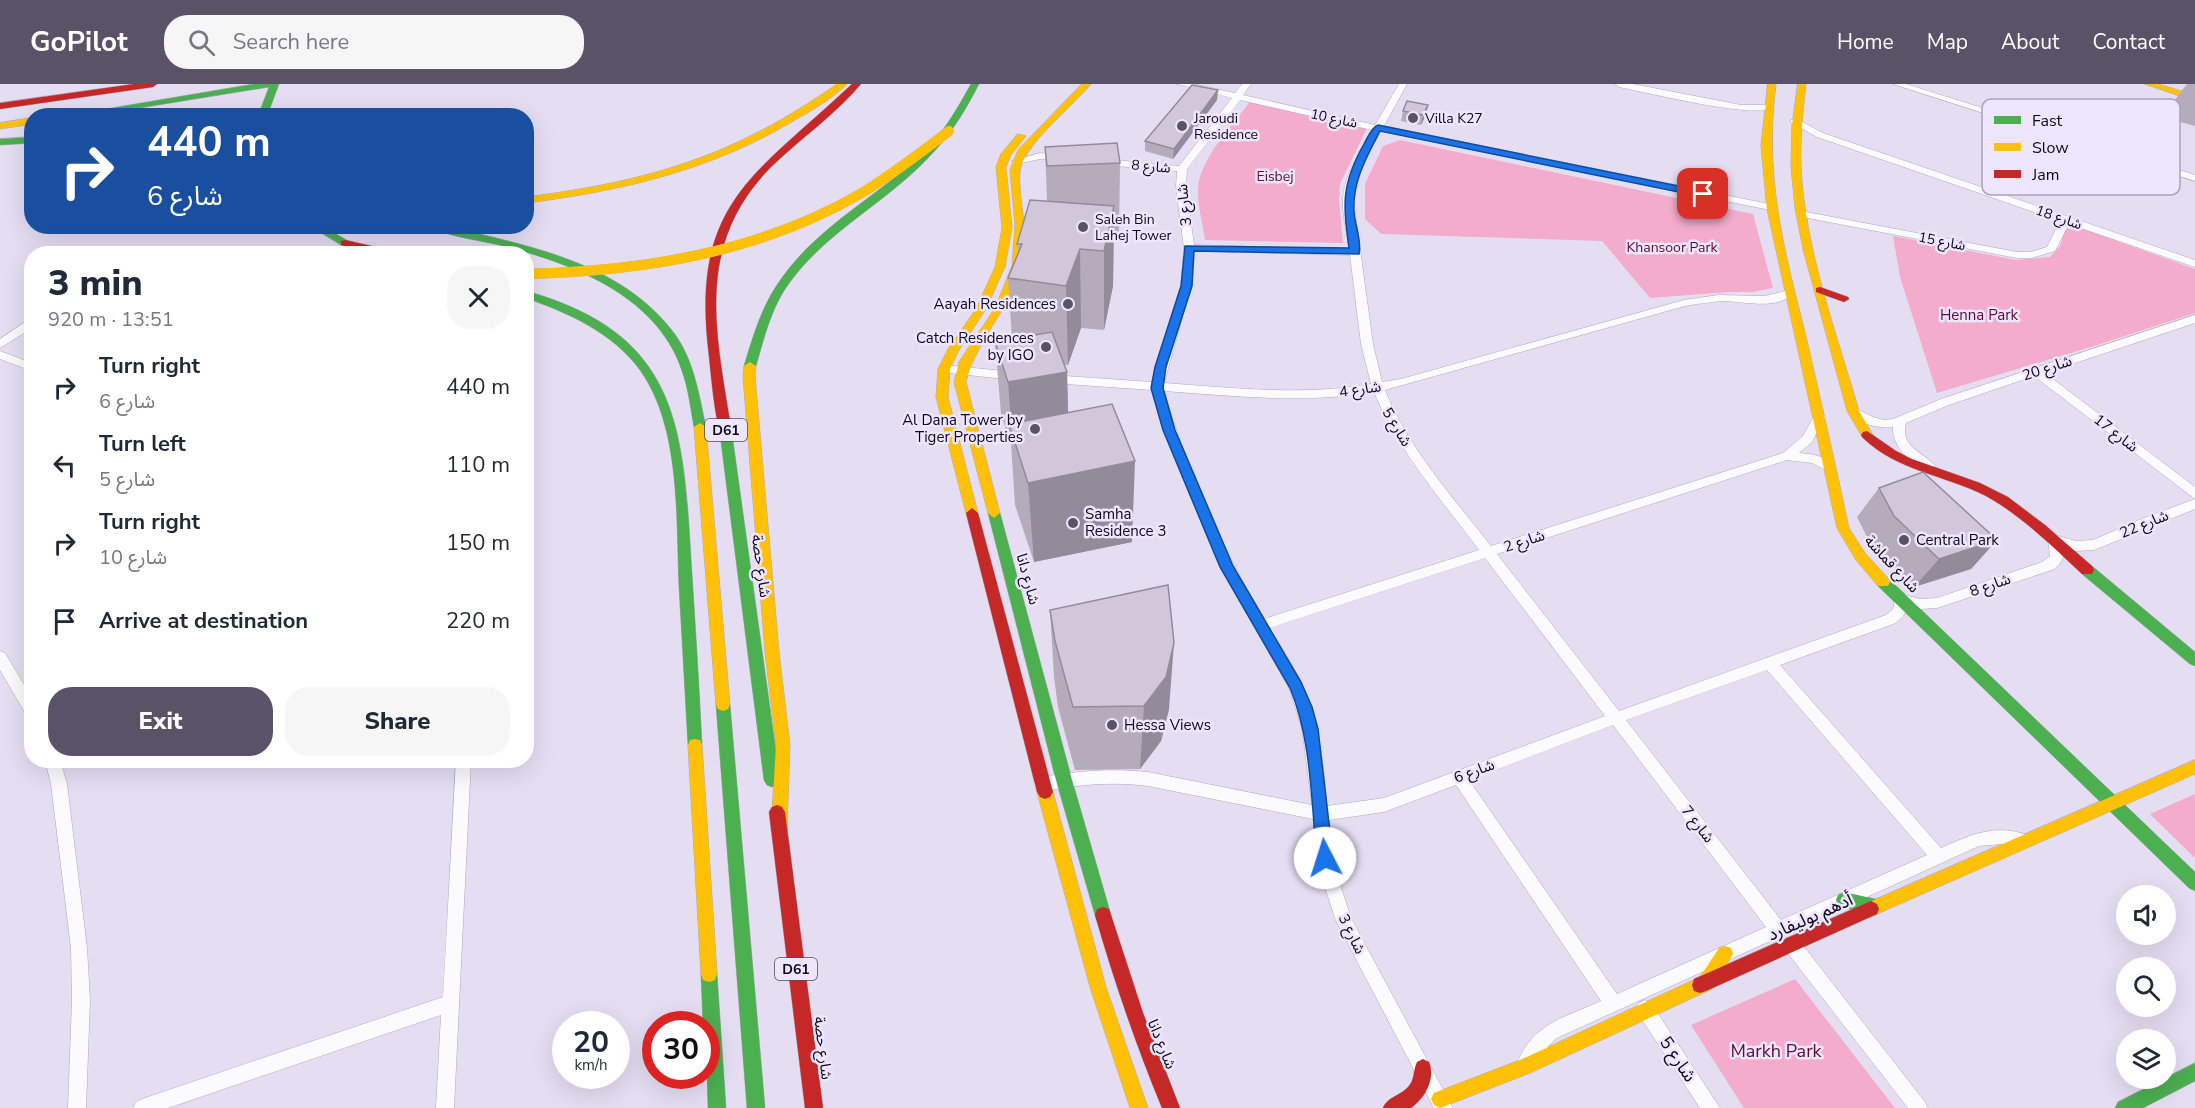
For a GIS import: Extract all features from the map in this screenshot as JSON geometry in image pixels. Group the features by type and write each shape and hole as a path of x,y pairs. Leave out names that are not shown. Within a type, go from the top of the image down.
{"main road":[{"path":"0,94 54,84"},
{"path":"0,106 153,84"},
{"path":"120,108 271,84"},
{"path":"264,108 275,84"},
{"path":"534,199 626,184 702,162 784,126 816,108 843,84"},
{"name":"شارع حصة","path":"814,1108 709,305 708,282 717,239 738,198 770,162 857,84"},
{"path":"779,830 783,745 772,652 749,376 754,339 771,297 787,273 814,246 916,165 949,131 967,103 975,84"},
{"path":"1070,84 1010,147 1002,160 1000,174 1007,209 1007,228 999,267 981,309 954,349 944,369 942,397 1042,784 1118,1056 1139,1108"},
{"path":"960,371 1001,307 1013,281 1020,255 1022,230 1015,170 1017,160 1087,84"},
{"name":"شارع قماشة","path":"1772,84 1766,114 1765,145 1770,207 1819,417 1839,515 1849,541 1869,568 2195,883"},
{"path":"1802,84 1794,136 1801,214 1853,411 1861,427 1874,443 1906,460 1990,493 2055,540 2195,660"},
{"path":"2149,84 2195,89"},
{"path":"2171,87 2195,96"},
{"path":"0,126 24,122"},
{"path":"534,274 584,273 620,269 691,257 758,239 819,215 870,188 949,131"},
{"path":"0,142 24,140"},
{"path":"1770,207 1774,212 1786,216 1801,214"},
{"path":"329,234 350,246"},
{"path":"467,234 516,246"},
{"path":"345,243 358,246"},
{"path":"534,251 599,274 647,306 677,342 687,362 694,385 698,409 756,1108"},
{"path":"1820,290 1844,299"},
{"path":"534,297 571,310 621,343 645,370 663,403 671,434 681,507 717,1108"},
{"name":"شارع دانا","path":"960,371 962,394 1064,780 1122,982 1145,1048 1171,1108"},
{"name":"أدهم بوليفارد","path":"1442,1104 1645,1009 2195,767"},
{"path":"1844,900 1878,906"},
{"path":"1706,983 1725,954"},
{"path":"1392,1108 1416,1095 1423,1083 1423,1068"},
{"path":"2124,1108 2195,1072"}],"street":[{"name":"شارع 10","path":"1181,84 1378,128 1770,207"},
{"name":"شارع 3","path":"1247,84 1182,169 1180,187 1189,248 1186,286 1161,367 1157,388 1169,430 1227,567 1296,686 1305,707 1311,729 1325,858 1332,889 1344,921 1442,1104"},
{"name":"شارع 5","path":"1403,84 1362,156 1350,186 1349,211 1366,346 1376,387 1383,405 1403,440 1616,718"},
{"path":"1618,84 1766,114"},
{"path":"1897,84 1982,111"},
{"name":"شارع 18","path":"1795,121 1820,135 1982,191"},
{"name":"شارع 18","path":"1794,136 1820,135"},
{"path":"1033,141 1038,149 1048,156"},
{"name":"شارع 8","path":"1017,160 1048,156 1182,169"},
{"path":"2180,173 2195,178"},
{"name":"شارع 18","path":"1994,195 2195,264"},
{"name":"شارع 15","path":"1801,214 2009,254 2031,255 2051,249 2066,220"},
{"path":"1189,248 1355,252"},
{"name":"شارع 4","path":"944,369 1157,388 1272,395 1340,393 1401,383 1684,303 1719,298 1765,300 1779,298 1789,293"},
{"name":"شارع 4","path":"1765,300 1795,316"},
{"name":"شارع 20","path":"1853,411 1878,423 1900,422 1945,402 2195,319"},
{"path":"0,344 24,328"},
{"path":"0,355 24,364"},
{"name":"شارع 17","path":"2036,372 2195,494"},
{"name":"شارع 2","path":"1261,625 1787,456 1808,438 1819,417"},
{"path":"1900,422 1898,436 1902,444 1909,452 1940,473"},
{"name":"شارع 2","path":"1787,456 1814,459 1830,467"},
{"name":"شارع 22","path":"2055,540 2076,546 2094,545 2195,504"},
{"name":"شارع 8","path":"1901,599 1920,604 1937,603 2047,566 2056,561 2058,557 2055,540"},
{"path":"2094,545 2089,558 2095,574"},
{"path":"1891,619 1899,611 1901,599"},
{"name":"شارع 6","path":"1042,784 1094,776 1148,779 1322,814 1384,805 1891,619 1927,624"},
{"path":"0,657 24,698"},
{"path":"1770,663 1940,857"},
{"name":"شارع 7","path":"1616,718 1779,930"},
{"path":"54,768 59,783 79,948 80,1022 77,1108"},
{"path":"445,1108 464,768"},
{"path":"1458,776 1613,1004"},
{"path":"1524,1067 1532,1052 1551,1030 1779,930 1978,839 1989,837 2024,841"},
{"path":"1792,945 1919,1108"},
{"path":"142,1108 451,1003"},
{"name":"شارع 5","path":"1645,1009 1710,1108"}],"green space":[{"name":"Eisbej","path":"1251,100 1368,126 1340,184 1343,243 1205,240 1198,201 1200,177 1211,153"},
{"name":"Khansoor Park","path":"1400,140 1753,214 1773,288 1753,292 1650,298 1602,241 1381,234 1365,219 1365,184 1383,146"},
{"name":"Henna Park","path":"2075,226 2195,269 2195,313 1937,393 1900,277 1893,236 2016,260 2050,257 2060,246 2066,228"},
{"path":"2195,794 2195,858 2150,814"},
{"name":"Markh Park","path":"1795,979 1895,1108 1744,1108 1691,1025"}],"building":[{"name":"Jaroudi Residence","path":"1192,85 1218,90 1174,149 1145,141"},
{"path":"1407,101 1428,105 1423,115 1403,111"},
{"path":"1117,143 1120,163 1047,166 1045,147"},
{"path":"1030,200 1114,206 1104,251 1080,249 1066,286 1008,278 1022,244 1017,244"},
{"path":"1052,332 1067,372 1008,382 995,342"},
{"path":"1112,404 1135,461 1028,483 1009,424"},
{"path":"1923,472 1997,540 1939,559 1894,516 1879,488"},
{"path":"1168,585 1174,643 1166,677 1144,706 1073,707 1055,641 1050,610"}],"traffic: fast":[{"path":"120,108 271,84"},
{"path":"265,108 275,84"},
{"path":"750,366 764,316 788,276 819,243 923,159 952,125 975,84"},
{"path":"0,142 24,140"},
{"path":"329,234 351,246"},
{"path":"466,234 516,246"},
{"path":"534,251 568,262 607,280 642,304 670,336 690,376 700,427"},
{"path":"534,297 582,317 615,338 630,352 654,383 671,426 679,473 683,521 695,745"},
{"path":"726,434 772,780"},
{"path":"994,513 1064,780 1103,915"},
{"path":"2087,570 2195,660"},
{"path":"1883,582 2195,883"},
{"path":"723,705 756,1108"},
{"path":"1844,900 1878,906"},
{"path":"709,974 717,1108"},
{"path":"2124,1108 2195,1072"}],"traffic: slow":[{"path":"534,199 613,187 693,165 769,132 843,84"},
{"path":"994,513 960,382 965,362 1000,308 1017,266 1020,225 1015,170 1023,150 1087,84"},
{"path":"1772,84 1767,115 1766,146 1777,240 1843,528 1861,557 1883,582"},
{"path":"1802,84 1796,125 1796,167 1800,208 1818,290 1853,411 1867,435"},
{"path":"2149,84 2195,98"},
{"path":"0,126 24,122"},
{"path":"534,274 610,270 651,265 692,257 771,235 861,194 949,131"},
{"path":"972,513 942,397 944,369 954,349 981,309 1000,267 1007,228 1001,167 1006,154 1021,136"},
{"path":"750,366 772,652 783,745 779,830"},
{"path":"700,427 723,705"},
{"path":"695,745 709,974"},
{"path":"1871,909 2195,767"},
{"path":"1045,792 1098,987 1139,1108"},
{"path":"1706,983 1725,954"},
{"path":"1440,1099 1524,1067 1700,985"}],"traffic: jam":[{"path":"0,106 153,84"},
{"path":"726,434 711,332 710,300 712,267 720,236 734,206 756,177 857,84"},
{"path":"345,243 358,246"},
{"path":"1820,290 1844,299"},
{"path":"1867,435 1878,445 1908,462 1990,493 2016,509 2087,570"},
{"path":"972,513 1045,792"},
{"path":"777,812 814,1108"},
{"path":"1700,985 1871,909"},
{"path":"1103,915 1134,1013 1171,1108"},
{"path":"1392,1108 1411,1098 1415,1093 1421,1082 1423,1068"}],"place":[{"name":"Villa K27","path":"1413,118"},
{"name":"Jaroudi Residence","path":"1182,126"},
{"name":"Saleh Bin Lahej Tower","path":"1083,227"},
{"name":"Aayah Residences","path":"1068,304"},
{"name":"Catch Residences by IGO","path":"1046,347"},
{"name":"Al Dana Tower by Tiger Properties","path":"1035,429"},
{"name":"Samha Residence 3","path":"1073,523"},
{"name":"Central Park","path":"1904,540"},
{"name":"Hessa Views","path":"1112,725"}],"route":[{"path":"1325,858 1311,729 1305,707 1296,686 1227,567 1169,430 1157,388 1161,367 1186,286 1189,248 1355,252 1348,198 1350,186 1362,156 1378,128 1703,194"}]}
